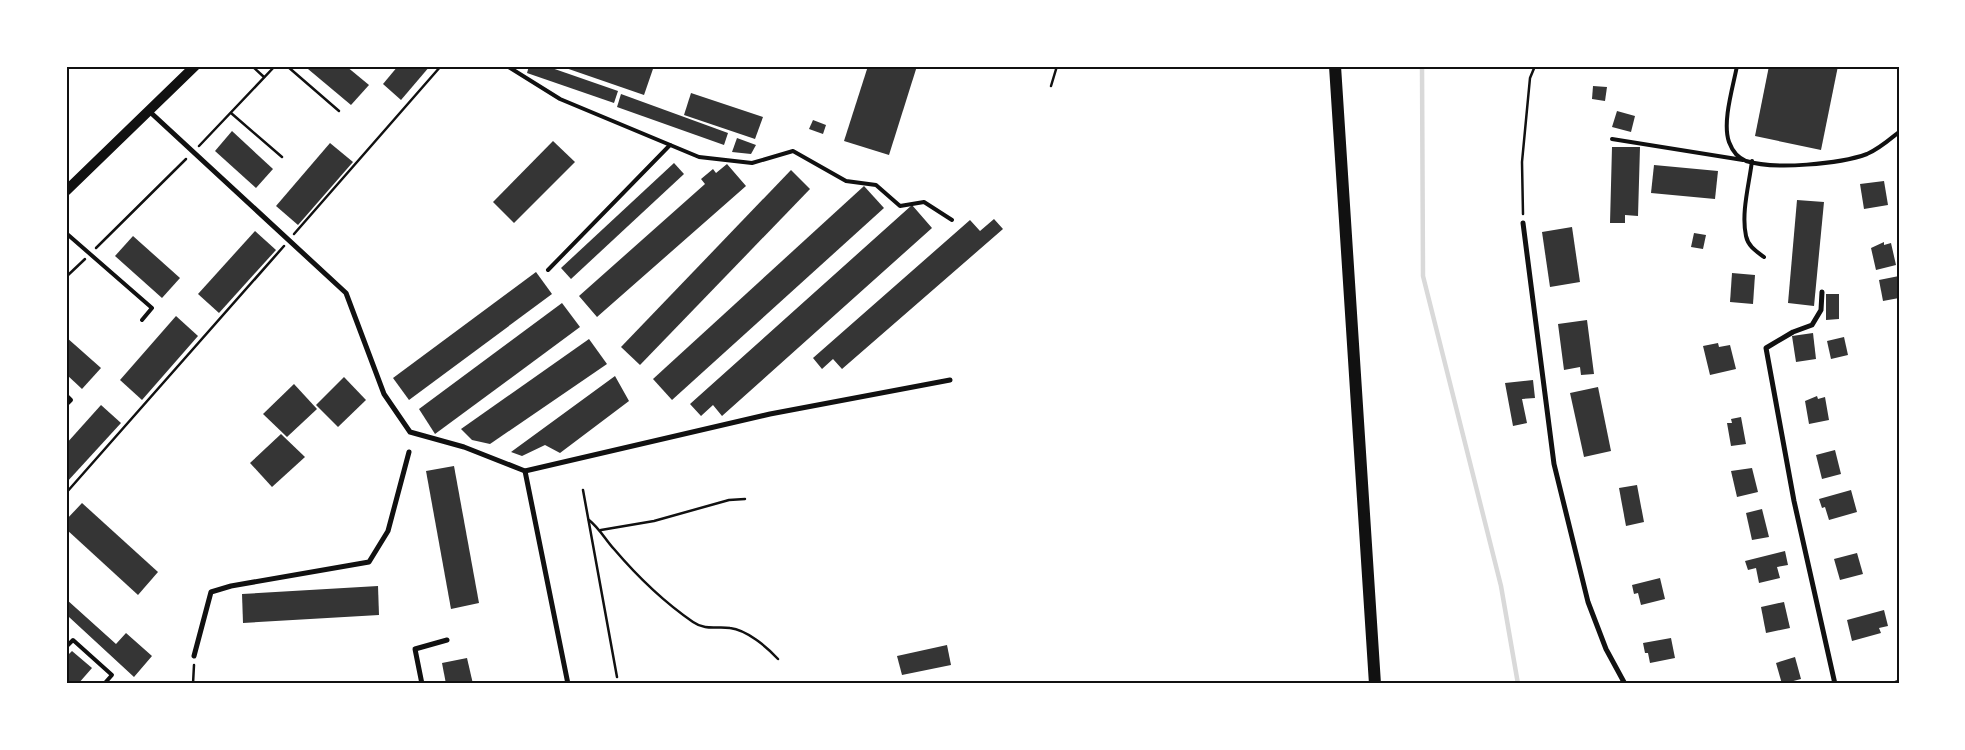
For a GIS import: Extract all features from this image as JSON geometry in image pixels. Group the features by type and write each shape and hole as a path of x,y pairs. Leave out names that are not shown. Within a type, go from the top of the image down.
{"main road":[{"path":"66,191 195,66"},
{"path":"1335,66 1375,684"}],"street":[{"path":"149,111 290,239 346,293 384,394 410,432 464,447 525,470 770,414 950,380"},
{"path":"1523,223 1554,464 1588,602 1606,649 1625,684"},
{"path":"1822,292 1821,310 1812,325 1793,332 1766,348 1794,501 1835,684"},
{"path":"194,656 211,592 231,586 369,562 388,531 409,452"},
{"path":"525,470 568,684"},
{"path":"422,684 415,649 447,640"},
{"path":"1893,684 1899,682"}],"lane":[{"path":"507,66 560,99 699,158 752,163 793,152 846,181 876,185 900,206 924,202 952,220"},
{"path":"1736,66 1726,129 1729,143 1736,155 1746,160"},
{"path":"1612,139 1752,161 1825,164 1870,153 1899,132"},
{"path":"548,270 670,145"},
{"path":"1752,161 1745,220 1746,238 1753,249 1764,257"},
{"path":"66,233 152,308 142,320"},
{"path":"66,395 71,400 66,405"},
{"path":"66,647 73,640 112,675 104,684"}],"path":[{"path":"252,66 264,78"},
{"path":"66,277 194,152 275,66"},
{"path":"287,66 339,111"},
{"path":"66,493 441,66"},
{"path":"1051,86 1057,66"},
{"path":"1523,223 1522,162 1530,78 1535,66"},
{"path":"231,113 282,157"},
{"path":"583,490 617,677"},
{"path":"601,530 654,521 729,500 745,499"},
{"path":"589,520 601,530 613,548 643,582 694,623 707,629 730,628 740,631 770,651 778,659"},
{"path":"193,684 194,656"}],"building":[{"path":"310,66 346,66 369,85 351,105 308,69"},
{"path":"398,66 430,66 401,100 383,84"},
{"path":"529,66 546,66 618,91 614,103 527,73"},
{"path":"560,66 654,66 644,95"},
{"path":"868,66 917,66 889,155 844,141"},
{"path":"1769,66 1838,66 1821,150 1755,136"},
{"path":"1593,86 1607,87 1605,101 1592,99"},
{"path":"691,93 763,117 755,139 684,115"},
{"path":"621,94 728,133 724,145 617,107"},
{"path":"1617,111 1635,116 1631,132 1612,127"},
{"path":"813,120 826,125 823,134 809,129"},
{"path":"232,131 273,169 256,188 215,151"},
{"path":"737,138 756,145 751,154 732,152"},
{"path":"553,141 575,162 514,223 493,202"},
{"path":"330,143 353,162 298,225 276,206"},
{"path":"1612,147 1640,147 1638,216 1625,215 1625,223 1610,223"},
{"path":"674,163 684,174 571,279 561,268"},
{"path":"727,164 746,186 597,317 579,296 705,184 701,179 713,169 716,173"},
{"path":"1654,165 1718,171 1715,199 1651,193"},
{"path":"791,170 810,189 640,365 621,347"},
{"path":"1884,181 1888,205 1864,209 1860,184"},
{"path":"864,186 884,208 672,400 653,379"},
{"path":"1797,200 1824,202 1814,306 1788,303"},
{"path":"912,205 932,228 722,416 713,405 701,416 690,404"},
{"path":"994,219 1003,229 842,369 833,359 822,369 813,358 970,220 980,231"},
{"path":"1572,227 1580,282 1550,287 1542,232"},
{"path":"255,231 276,250 219,313 198,294"},
{"path":"1694,233 1706,235 1703,249 1691,247"},
{"path":"133,236 180,278 162,298 115,256"},
{"path":"1884,242 1884,245 1891,243 1896,265 1876,270 1871,248"},
{"path":"536,272 552,294 409,400 393,378"},
{"path":"1732,273 1755,275 1753,304 1730,302"},
{"path":"1899,276 1899,298 1883,301 1879,280"},
{"path":"1826,294 1839,294 1839,319 1826,320"},
{"path":"562,303 580,327 435,434 419,409"},
{"path":"176,316 198,336 142,400 120,380"},
{"path":"1587,320 1594,374 1581,375 1580,367 1564,370 1558,324"},
{"path":"1813,333 1816,359 1796,362 1792,336"},
{"path":"66,337 101,368 82,389 66,374"},
{"path":"1844,337 1848,355 1831,359 1827,341"},
{"path":"589,339 607,364 490,444 472,440 461,429"},
{"path":"1718,343 1719,347 1730,345 1736,369 1710,375 1703,346"},
{"path":"615,376 629,401 560,453 545,445 522,456 511,452"},
{"path":"344,377 366,400 338,427 316,405"},
{"path":"1533,380 1535,398 1522,399 1527,423 1513,426 1505,383"},
{"path":"294,384 317,409 287,437 263,414"},
{"path":"1598,387 1611,451 1584,457 1570,393"},
{"path":"1817,396 1818,399 1825,397 1829,420 1809,424 1805,401"},
{"path":"101,405 121,423 66,483 66,444"},
{"path":"1741,417 1746,444 1731,446 1727,423 1732,423 1731,419"},
{"path":"281,434 305,457 272,487 250,463"},
{"path":"1835,450 1841,474 1822,479 1816,455"},
{"path":"454,466 479,603 451,609 426,471"},
{"path":"1752,468 1758,492 1737,497 1731,471"},
{"path":"1637,485 1644,522 1626,526 1619,488"},
{"path":"1851,490 1857,512 1829,520 1825,507 1822,508 1819,499"},
{"path":"82,503 158,572 138,595 66,529 66,520"},
{"path":"1762,509 1769,537 1752,540 1746,513"},
{"path":"1785,551 1788,565 1777,567 1780,578 1759,583 1756,568 1748,570 1745,561"},
{"path":"1857,553 1863,574 1840,580 1834,559"},
{"path":"1660,578 1665,599 1641,605 1638,593 1634,594 1632,585"},
{"path":"378,586 379,615 243,623 242,594"},
{"path":"66,599 116,644 126,633 152,656 134,677 69,617 66,620"},
{"path":"1784,602 1790,628 1766,633 1761,607"},
{"path":"1884,610 1888,626 1879,628 1881,633 1852,641 1847,620"},
{"path":"1671,638 1675,658 1650,663 1643,643"},
{"path":"947,645 951,665 902,675 897,656"},
{"path":"72,651 92,668 78,684 66,684 66,657"},
{"path":"1795,657 1801,679 1782,684 1776,663"},
{"path":"467,658 473,684 446,684 442,663"}],"waterway":[{"path":"1422,66 1423,276 1501,586 1518,684"}]}
